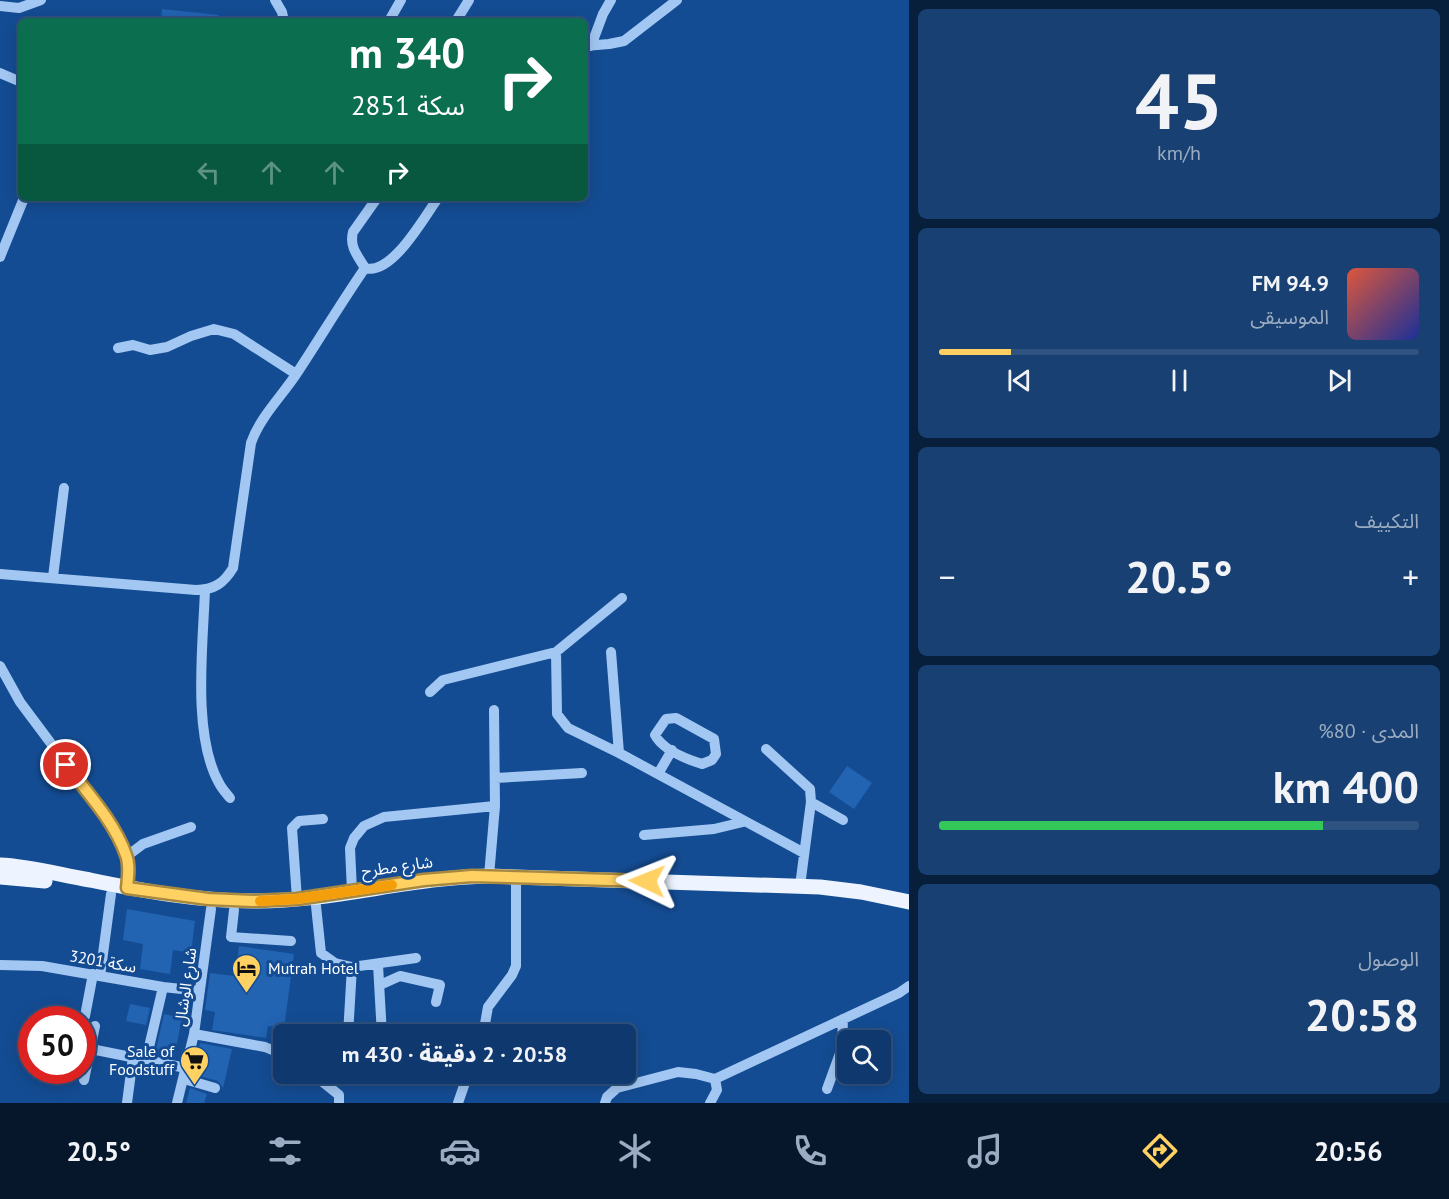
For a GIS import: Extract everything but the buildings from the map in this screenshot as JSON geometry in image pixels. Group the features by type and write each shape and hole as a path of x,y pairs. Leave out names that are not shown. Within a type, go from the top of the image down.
{"main road":[{"name":"شارع مطرح","path":"0,865 28,868 127,888 208,899 253,901 297,899 440,878 489,876 800,886 850,890 909,902"},
{"name":"شارع مطرح","path":"0,877 34,879 166,904 234,910 316,906 451,887 516,885 820,894 856,899 909,911"}],"street":[{"path":"275,0 283,18"},
{"path":"391,18 401,0"},
{"path":"458,18 469,0"},
{"path":"588,46 611,0"},
{"path":"588,46 624,41 676,0"},
{"path":"0,6 19,8 37,1"},
{"path":"0,73 18,81"},
{"path":"0,257 23,201"},
{"path":"375,201 352,232 351,238 351,245 365,268 372,270 392,259 436,201"},
{"path":"0,574 204,590 217,586 227,578 233,568 251,443 255,431 296,374 365,268"},
{"path":"118,348 133,345 150,350 167,347 214,329 234,334 296,374"},
{"path":"53,577 64,488"},
{"path":"204,590 201,719 218,783 230,798"},
{"path":"430,692 443,680 556,652 622,598"},
{"path":"611,651 618,753"},
{"path":"556,652 556,714 568,728 804,853"},
{"path":"0,666 20,702 103,813 127,856 129,874 127,888"},
{"path":"489,876 495,806 494,710"},
{"path":"676,718 714,739 716,754 712,760 702,764 672,750 659,743 655,735 666,719 676,718"},
{"path":"766,749 810,789 811,802 800,886"},
{"path":"658,774 672,750"},
{"path":"495,778 582,773"},
{"path":"811,802 843,820"},
{"path":"352,891 350,848 354,838 364,826 384,817 495,806"},
{"path":"297,899 292,828 299,821 323,819"},
{"path":"644,835 714,829 743,822"},
{"path":"127,856 143,844 190,827"},
{"path":"485,1024 488,1007 516,966 516,885"},
{"path":"88,1006 96,975 111,894"},
{"path":"316,906 321,954 335,963 352,967 416,958"},
{"name":"شارع الوشال","path":"177,1103 194,1034 211,909"},
{"path":"234,910 231,937 291,941"},
{"name":"سكة 3201","path":"0,965 42,966 163,987 200,991"},
{"path":"378,965 382,1024"},
{"path":"349,1024 352,967"},
{"path":"380,985 400,976 440,985 436,1002"},
{"path":"604,1103 617,1088 678,1072 715,1079 909,986"},
{"path":"146,1060 163,987"},
{"path":"827,1089 843,1048 843,1019"},
{"path":"194,1034 273,1050"},
{"path":"96,1050 146,1060 215,1088"},
{"path":"127,1103 133,1057"},
{"path":"710,1103 717,1090 715,1079"},
{"path":"325,1084 339,1095 339,1103"},
{"path":"458,1103 465,1084"}],"slow traffic":[{"path":"260,901 297,899 392,885"}],"place":[{"name":"Mutrah Hotel","path":"247,994"},
{"name":"Sale of Foodstuff","path":"195,1086"}],"route":[{"path":"66,765 103,813 127,856 129,874 127,888 208,899 275,901 424,880 472,876 647,881"}]}
